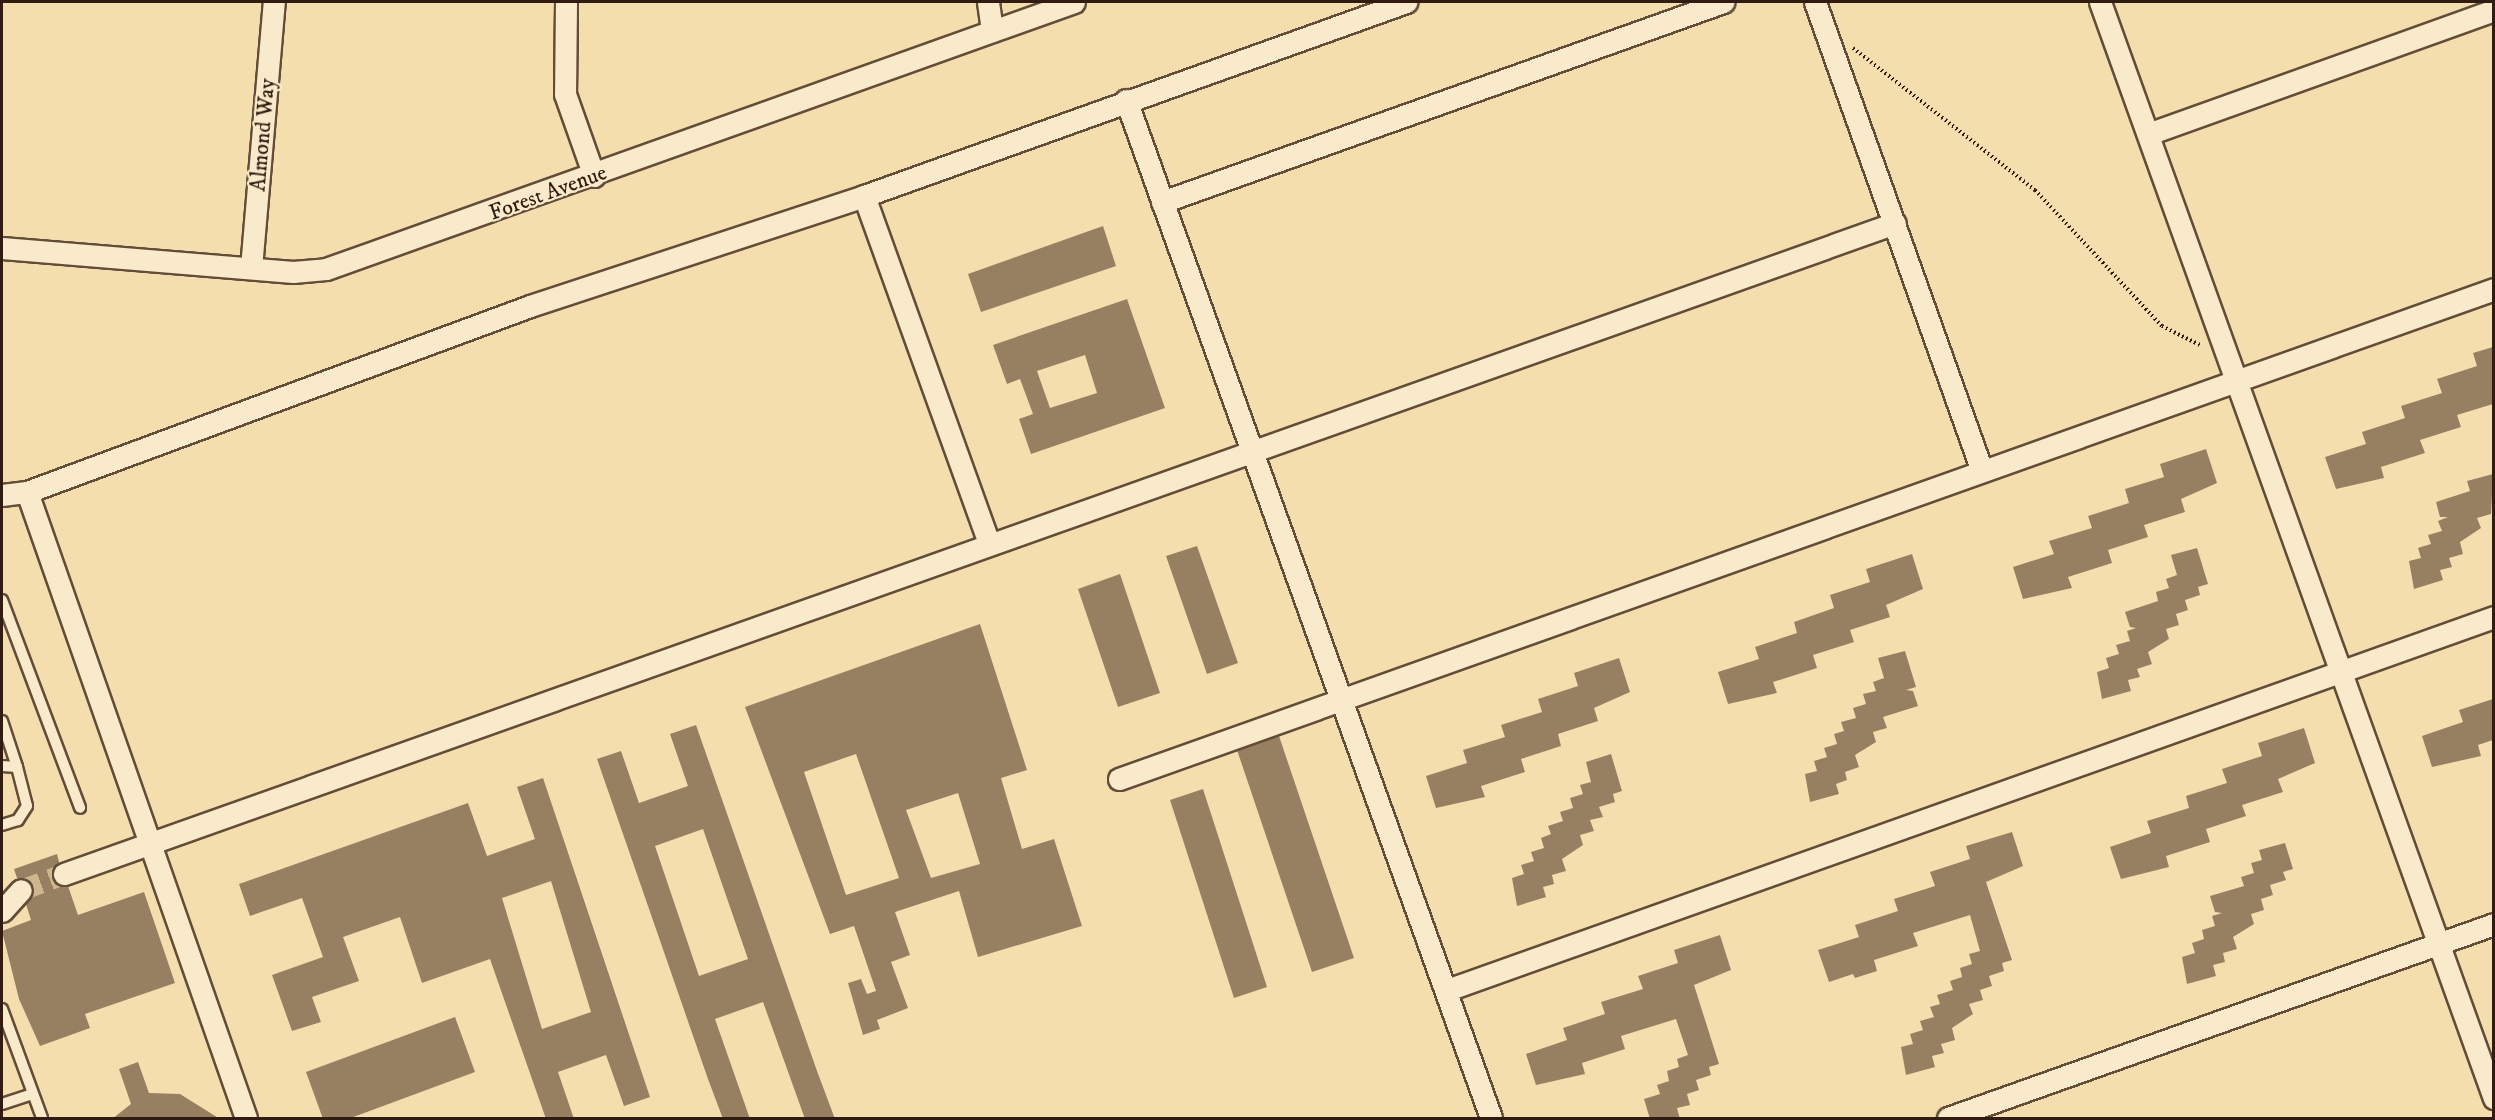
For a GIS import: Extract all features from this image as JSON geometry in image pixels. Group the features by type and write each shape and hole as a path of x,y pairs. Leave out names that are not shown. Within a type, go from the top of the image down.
{"street":[{"name":"Almond Way","path":"251,268 274,2"},
{"path":"566,2 565,94 594,176"},
{"path":"988,2 992,31"},
{"name":"Forest Avenue","path":"2,248 251,268 326,269 594,176 1074,2"},
{"path":"2,495 27,492 530,306 864,196 1126,100 1406,2"},
{"path":"1162,202 1723,2"},
{"path":"1815,2 1982,471"},
{"path":"2100,2 2493,1098"},
{"path":"2148,134 2493,10"},
{"path":"1126,100 1339,699 1447,990 1491,1119"},
{"path":"864,196 989,544"},
{"path":"64,874 1895,223"},
{"path":"1119,779 2493,290"},
{"path":"27,492 246,1119"},
{"path":"1447,990 2493,617"},
{"path":"2,910 12,890"},
{"path":"1948,1119 2493,924"}],"lane":[{"path":"2,600 80,808"},
{"path":"2,721 27,806 18,820 2,825"},
{"path":"2,766 17,767"},
{"path":"2,1009 6,1032 42,1119"},
{"path":"2,1104 32,1094"}],"path":[{"path":"1829,42 1862,50 2035,190 2162,326 2193,346 2225,347"}],"building":[{"path":"1103,226 1116,266 981,312 968,274"},
{"path":"1127,299 1165,408 1031,454 1019,419 1033,414 1020,379 1007,384 993,345","holes":["1085,355 1097,393 1050,408 1037,371"]},
{"path":"2493,347 2493,404 2457,415 2461,427 2420,440 2425,453 2381,467 2384,478 2336,489 2325,457 2366,444 2362,432 2405,418 2401,406 2442,393 2437,379 2477,366 2473,353"},
{"path":"2206,449 2217,483 2181,499 2185,512 2144,525 2148,537 2108,550 2112,563 2068,577 2072,588 2023,599 2013,567 2054,554 2049,541 2092,528 2088,516 2129,503 2125,489 2164,477 2160,464"},
{"path":"2493,474 2491,514 2477,518 2481,528 2460,542 2463,554 2449,558 2452,567 2440,570 2443,580 2414,589 2409,561 2421,558 2418,548 2431,544 2428,535 2442,531 2438,521 2448,517 2440,517 2436,502 2470,491 2467,481"},
{"path":"1197,546 1238,663 1207,674 1166,556"},
{"path":"2197,548 2208,584 2198,587 2200,595 2185,600 2188,610 2176,614 2179,625 2166,629 2169,639 2148,652 2152,664 2137,669 2140,677 2128,680 2131,691 2102,699 2097,672 2109,668 2106,658 2119,654 2116,645 2130,641 2127,631 2136,628 2130,627 2125,612 2158,601 2156,592 2169,588 2166,579 2177,575 2171,555"},
{"path":"1912,554 1923,589 1886,605 1890,617 1850,630 1854,642 1813,655 1817,668 1773,682 1777,693 1728,704 1718,672 1759,659 1755,647 1797,633 1794,622 1834,608 1830,595 1870,582 1866,569"},
{"path":"1120,574 1160,693 1118,707 1078,589"},
{"path":"980,624 1027,770 1001,778 1022,849 1054,839 1082,926 978,957 959,891 895,912 910,955 891,962 908,1008 877,1020 880,1029 863,1035 848,983 861,979 867,994 876,991 854,926 830,934 745,707","holes":["856,754 899,878 846,895 804,772","958,793 980,864 931,878 906,810"]},
{"path":"1905,651 1916,687 1906,690 1913,691 1918,706 1883,717 1887,728 1873,732 1876,742 1855,755 1859,767 1845,772 1847,780 1836,784 1839,794 1810,802 1805,774 1817,771 1814,761 1827,757 1824,748 1837,744 1834,734 1844,731 1841,722 1856,718 1853,708 1866,704 1863,694 1876,691 1873,682 1884,678 1878,658"},
{"path":"1619,658 1630,692 1594,708 1598,721 1558,734 1561,746 1521,759 1525,772 1481,786 1485,797 1436,808 1426,776 1467,763 1463,750 1505,737 1501,725 1542,712 1538,699 1578,686 1574,673"},
{"path":"2493,699 2493,740 2478,745 2481,756 2432,767 2422,736 2463,722 2459,710"},
{"path":"696,725 835,1119 805,1119 763,1002 715,1019 750,1119 723,1119 597,759 621,751 639,803 688,786 670,734","holes":["703,829 748,959 699,976 655,846"]},
{"path":"2304,728 2315,763 2278,779 2283,792 2242,805 2246,816 2206,829 2210,842 2166,856 2169,867 2121,879 2110,847 2151,833 2147,821 2189,808 2186,796 2227,783 2222,769 2262,756 2258,743"},
{"path":"1279,736 1354,958 1312,972 1237,750"},
{"path":"1611,754 1622,791 1613,794 1615,802 1599,807 1603,817 1590,820 1594,831 1580,835 1583,845 1562,859 1566,871 1552,875 1554,884 1543,887 1546,897 1517,906 1512,878 1524,874 1521,865 1534,861 1531,852 1544,848 1541,838 1551,834 1548,826 1563,821 1560,812 1573,808 1570,798 1583,794 1580,785 1591,782 1586,762"},
{"path":"543,778 650,1097 624,1106 606,1055 558,1072 574,1119 546,1119 490,959 422,983 400,917 343,937 359,981 312,997 321,1022 292,1031 272,975 323,957 302,898 250,916 239,884 468,803 487,856 535,839 517,787","holes":["551,881 591,1012 542,1029 502,898"]},
{"path":"1203,789 1267,987 1234,998 1170,800"},
{"path":"2012,832 2023,866 1986,882 2012,960 2002,963 2004,971 1989,976 1992,986 1980,990 1983,1000 1969,1004 1973,1014 1952,1028 1955,1040 1941,1044 1944,1053 1932,1056 1935,1067 1906,1075 1901,1047 1913,1044 1910,1034 1923,1030 1920,1021 1934,1017 1930,1007 1940,1004 1937,995 1953,990 1950,981 1962,977 1960,968 1972,964 1969,954 1980,951 1970,915 1913,933 1918,946 1874,960 1877,971 1855,978 1853,974 1829,982 1818,950 1859,937 1855,925 1898,911 1894,899 1935,886 1930,872 1970,859 1966,846"},
{"path":"2285,843 2293,869 2283,872 2286,880 2270,885 2273,895 2261,899 2264,910 2251,914 2254,924 2233,937 2237,949 2223,953 2225,962 2213,965 2216,976 2187,984 2182,957 2195,953 2192,943 2204,939 2202,930 2215,926 2212,916 2222,913 2215,912 2210,896 2244,886 2241,877 2254,873 2251,863 2262,860 2259,850"},
{"path":"57,854 59,862 52,878 68,886 78,915 144,892 175,983 85,1014 90,1028 40,1046 19,999 2,931 31,920 26,904 33,886 17,878 14,869"},
{"path":"1720,935 1731,970 1694,985 1719,1064 1709,1067 1711,1075 1696,1080 1699,1090 1687,1094 1690,1105 1677,1108 1680,1119 1650,1119 1644,1099 1660,1094 1657,1085 1669,1081 1667,1071 1679,1067 1677,1059 1688,1055 1676,1019 1621,1036 1625,1049 1582,1063 1585,1074 1536,1085 1526,1054 1567,1040 1563,1028 1605,1014 1601,1002 1643,989 1638,976 1678,963 1674,950"},
{"path":"455,1017 475,1072 348,1119 323,1119 306,1072"},
{"path":"138,1062 149,1093 180,1094 220,1119 112,1119 131,1104 119,1069"}],"tunnel":[{"path":"21,890 64,874"}]}
